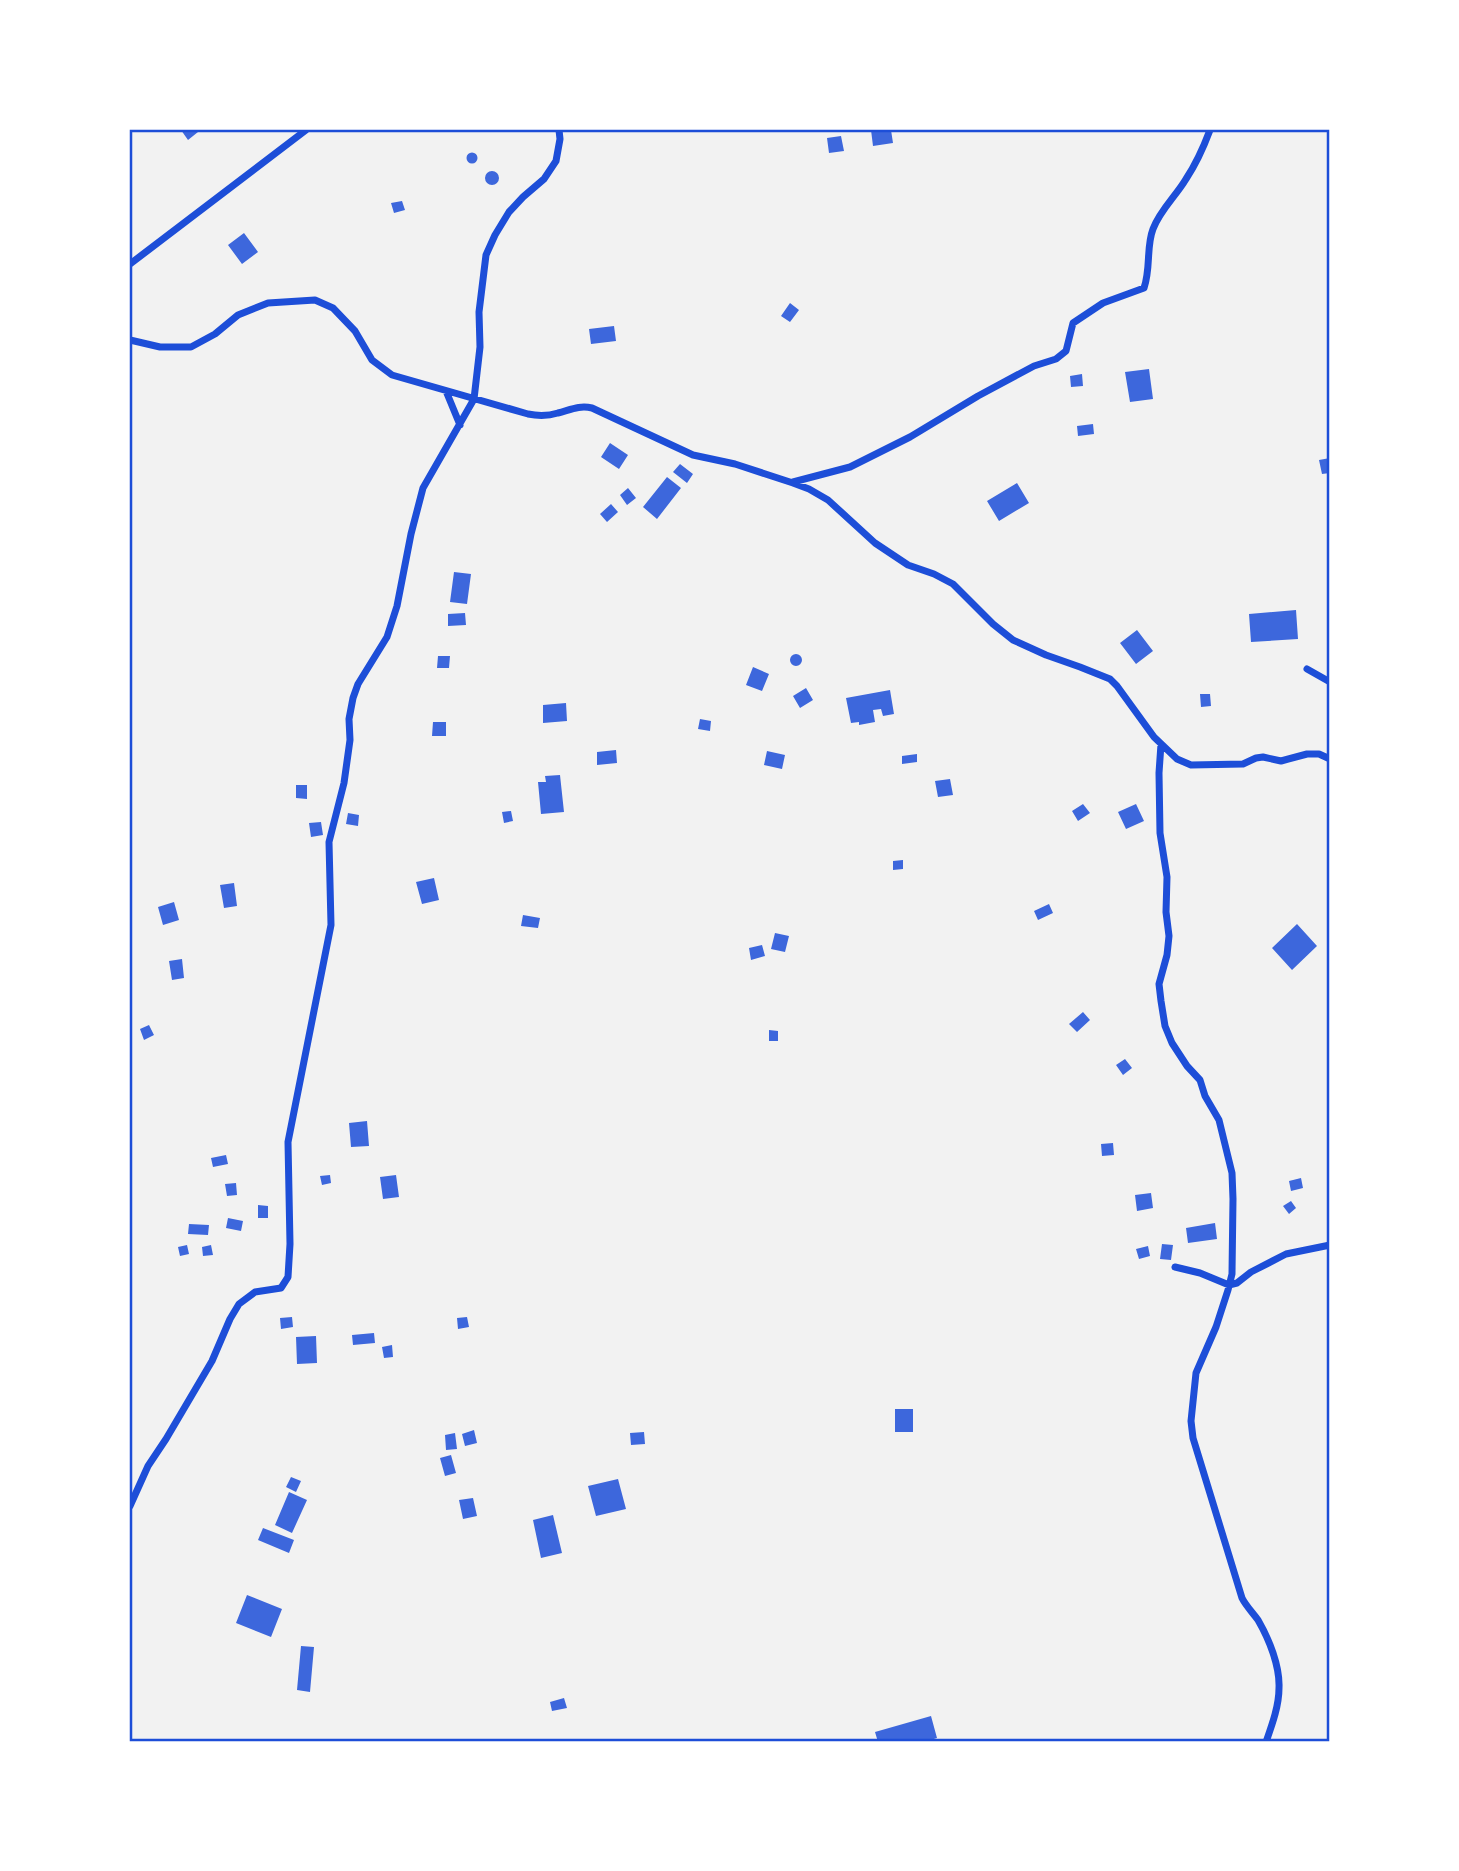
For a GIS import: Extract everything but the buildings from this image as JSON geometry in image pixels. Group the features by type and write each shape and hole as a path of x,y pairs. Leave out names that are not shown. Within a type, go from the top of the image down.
{"street":[{"path":"130,264 306,130"},
{"path":"130,1506 148,1466 212,1361 239,1304 255,1292 281,1287 288,1277 288,1142 331,925 329,842 347,762 353,698 358,684 387,637 397,606 423,488 474,399 480,347 479,312 486,255 509,212 544,179 556,161 559,130"},
{"path":"793,482 850,467 910,437 1034,366 1056,359 1066,351 1073,323 1104,303 1144,288 1149,275 1150,238 1154,227 1187,178 1210,130"},
{"path":"130,340 160,347 191,347 215,334 238,315 268,303 315,300 333,309 355,331 372,359 392,375 536,415 557,414 577,407 592,408 693,455 735,464 793,482 828,500 875,543 908,565 946,580 1013,639 1046,655 1110,679 1154,737 1177,760 1191,765 1243,764 1256,758 1282,761 1307,754 1320,754 1329,759"},
{"path":"446,391 460,425"},
{"path":"1307,669 1329,682"},
{"path":"1161,744 1158,773 1160,833 1167,877 1166,912 1169,936 1159,984 1161,1001 1165,1026 1172,1043 1200,1080 1205,1097 1219,1120 1231,1172 1233,1199 1229,1285 1216,1327 1195,1373 1191,1421 1242,1598 1268,1641 1277,1667 1280,1688 1266,1741"},
{"path":"1175,1268 1200,1273 1229,1285 1286,1254 1329,1245"}]}
